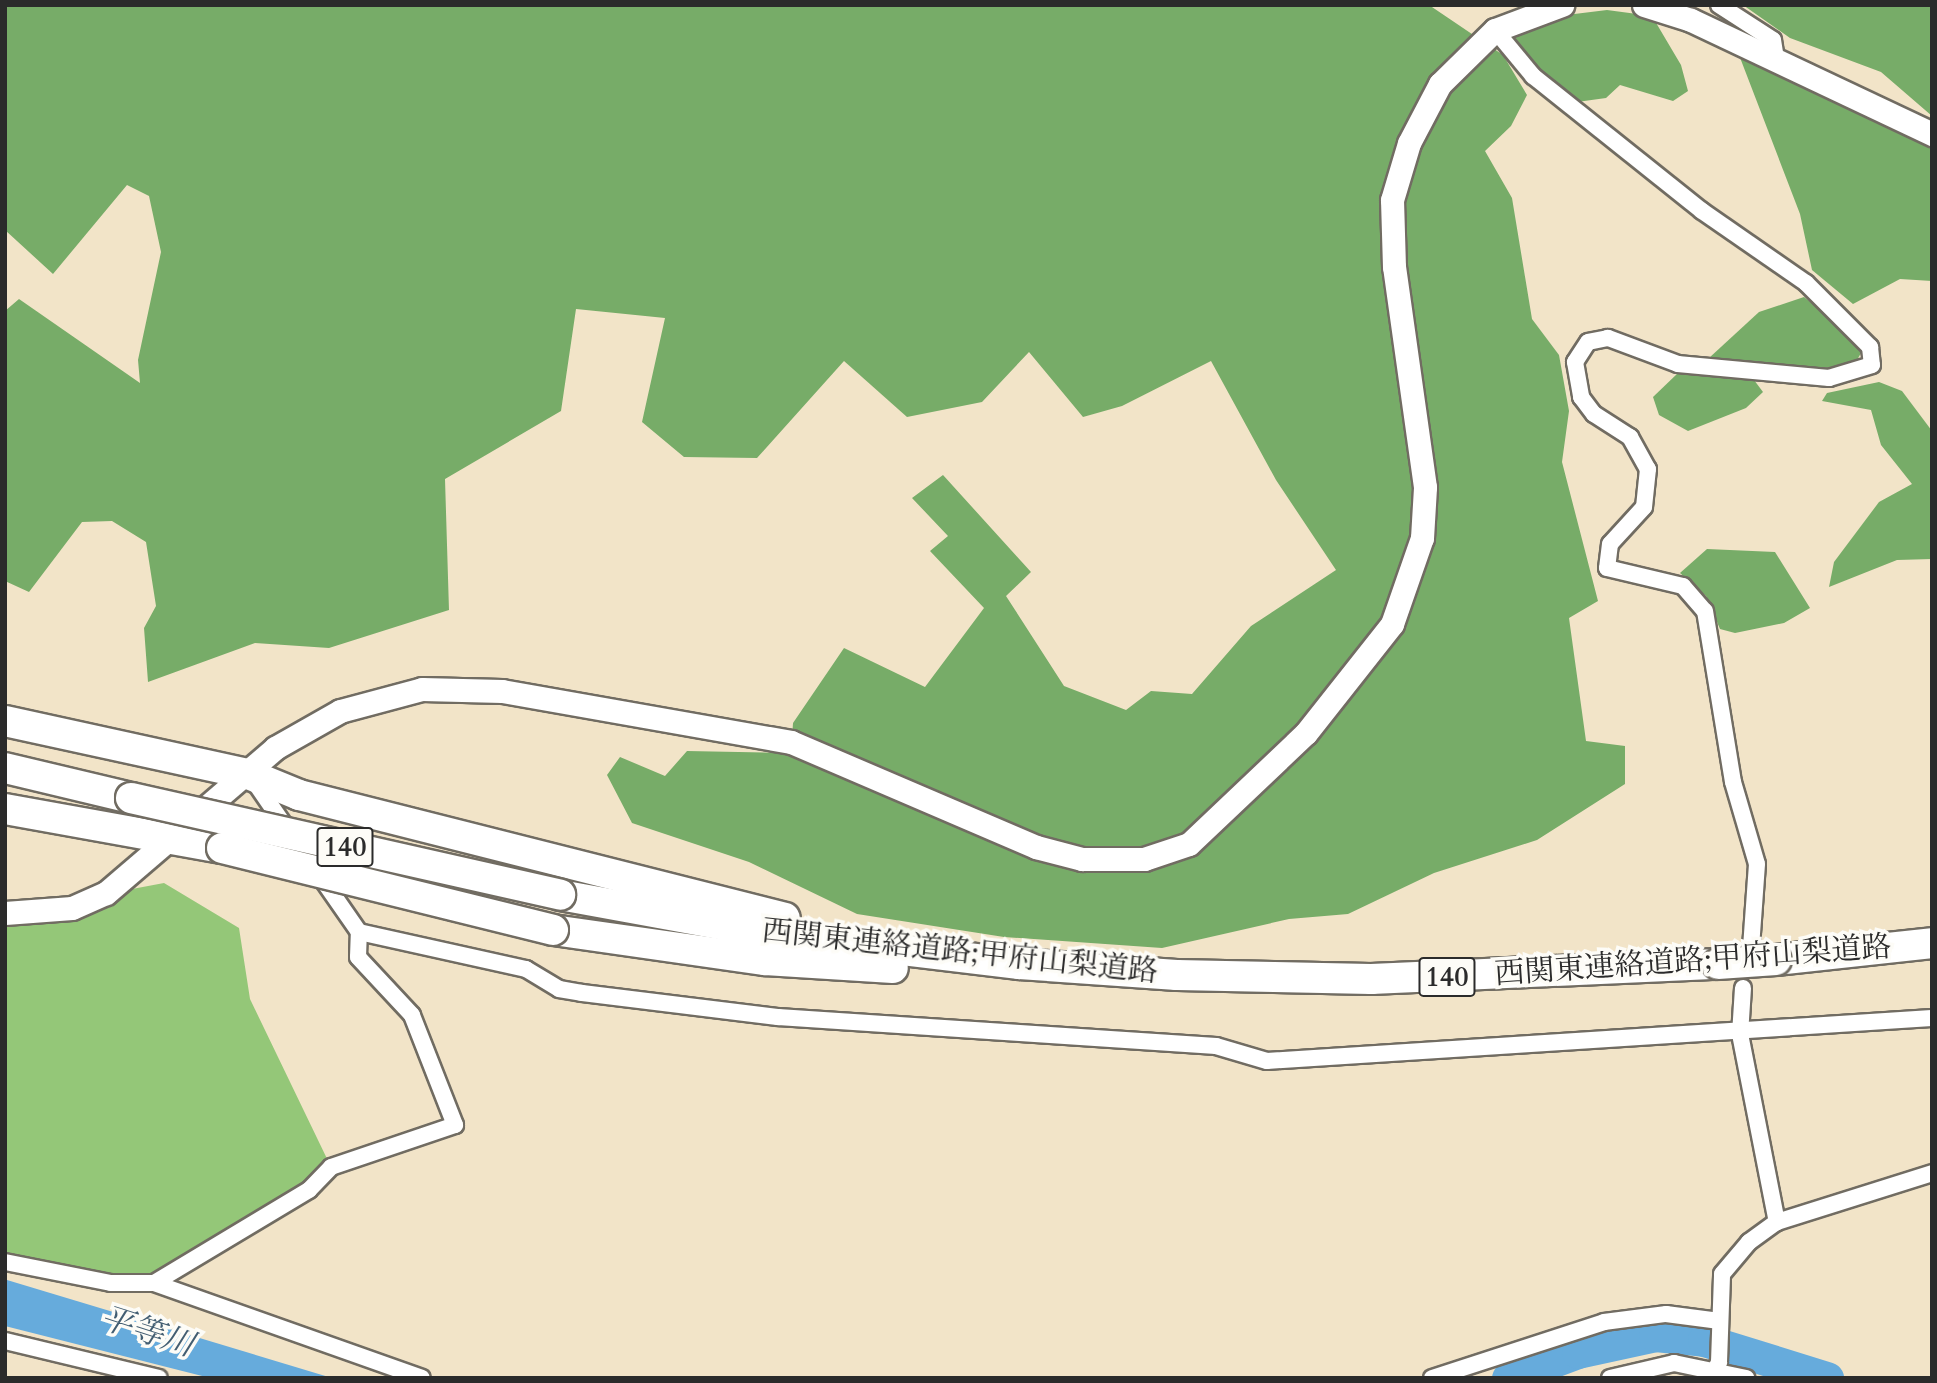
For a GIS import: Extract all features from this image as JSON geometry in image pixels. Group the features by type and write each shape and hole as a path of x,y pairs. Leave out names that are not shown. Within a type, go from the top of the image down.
{"highway":[{"path":"5,721 248,774 299,795 565,861 907,951"},
{"name":"西関東連絡道路;甲府山梨道路","path":"5,768 560,895 907,951 1177,975 1384,978 1718,964 1763,953 1932,943"},
{"path":"5,808 54,822 176,835 553,930 765,960 1028,975 1177,975"}],"street":[{"path":"5,913 72,908 106,894 275,748 387,693 502,691 791,742 1036,846 1082,859 1144,859 1189,844 1270,771 1344,691 1392,624 1410,583 1422,538 1425,487 1394,267 1392,200 1409,143 1440,84 1496,30 1562,5"},
{"path":"1644,5 1776,59 1932,134"},
{"path":"1719,5 1773,40 1776,59"},
{"path":"1496,30 1533,76 1702,211 1806,283 1870,347 1872,365 1829,378 1678,364 1608,338 1588,342 1575,362 1581,397 1594,414 1630,437 1648,469 1644,507 1610,544 1607,568 1683,586 1705,611 1733,782 1756,864 1763,953"},
{"path":"153,1283 309,1190 331,1167 455,1125 412,1015 358,957 359,932 248,774"},
{"path":"359,932 526,970 559,989 582,993 778,1017 1216,1046 1267,1061 1740,1034 1932,1018"},
{"path":"1743,988 1740,1034 1777,1222"},
{"path":"1715,1371 1722,1274 1777,1222 1932,1173"},
{"path":"5,1262 111,1283 153,1283 422,1378"},
{"path":"1432,1378 1604,1322 1666,1314 1720,1321"},
{"path":"5,1341 159,1378"},
{"path":"1611,1378 1674,1363 1745,1378"}],"green space":[{"path":"5,5 1429,5 1503,55 1527,95 1511,126 1485,151 1512,198 1532,319 1559,355 1569,411 1562,462 1598,601 1569,618 1586,741 1625,746 1625,784 1537,840 1434,873 1348,914 1289,919 1162,948 1004,937 857,914 749,862 632,823 607,775 620,757 665,776 687,751 791,753 793,723 844,648 925,687 984,608 930,551 948,536 912,498 943,475 1031,572 1006,596 1064,686 1126,710 1151,691 1192,694 1251,626 1336,570 1276,480 1211,361 1122,406 1083,417 1029,352 982,402 907,417 844,361 757,458 684,457 642,422 665,318 576,309 561,411 445,479 449,610 329,648 255,643 148,682 144,628 156,606 146,542 112,521 82,522 29,592 5,581 5,311 19,299 140,383 138,360 161,252 149,196 127,185 53,274 5,230"},
{"path":"1743,5 1932,5 1932,116 1881,72 1790,38"},
{"path":"1607,10 1652,16 1681,65 1688,91 1673,101 1620,85 1606,98 1577,102 1540,76 1513,35 1550,17"},
{"path":"1739,55 1932,146 1932,281 1900,279 1853,304 1812,270 1800,214"},
{"path":"1804,297 1852,335 1861,353 1856,362 1840,368 1777,367 1709,358 1759,312"},
{"path":"1678,373 1754,380 1763,392 1746,408 1688,431 1659,415 1653,397"},
{"path":"1879,382 1902,391 1932,431 1932,559 1897,560 1829,587 1834,562 1879,502 1912,484 1881,445 1871,410 1822,401 1827,393"},
{"path":"1707,549 1775,552 1810,608 1784,623 1735,633 1720,629 1706,596 1680,573"},
{"path":"164,883 239,928 250,999 331,1167 154,1283 5,1262 5,913"}],"water":[{"path":"5,1280 332,1378 210,1378 5,1326"}],"waterway":[{"name":"平等川","path":"1508,1378 1578,1352 1655,1335 1704,1340 1827,1378"}]}
